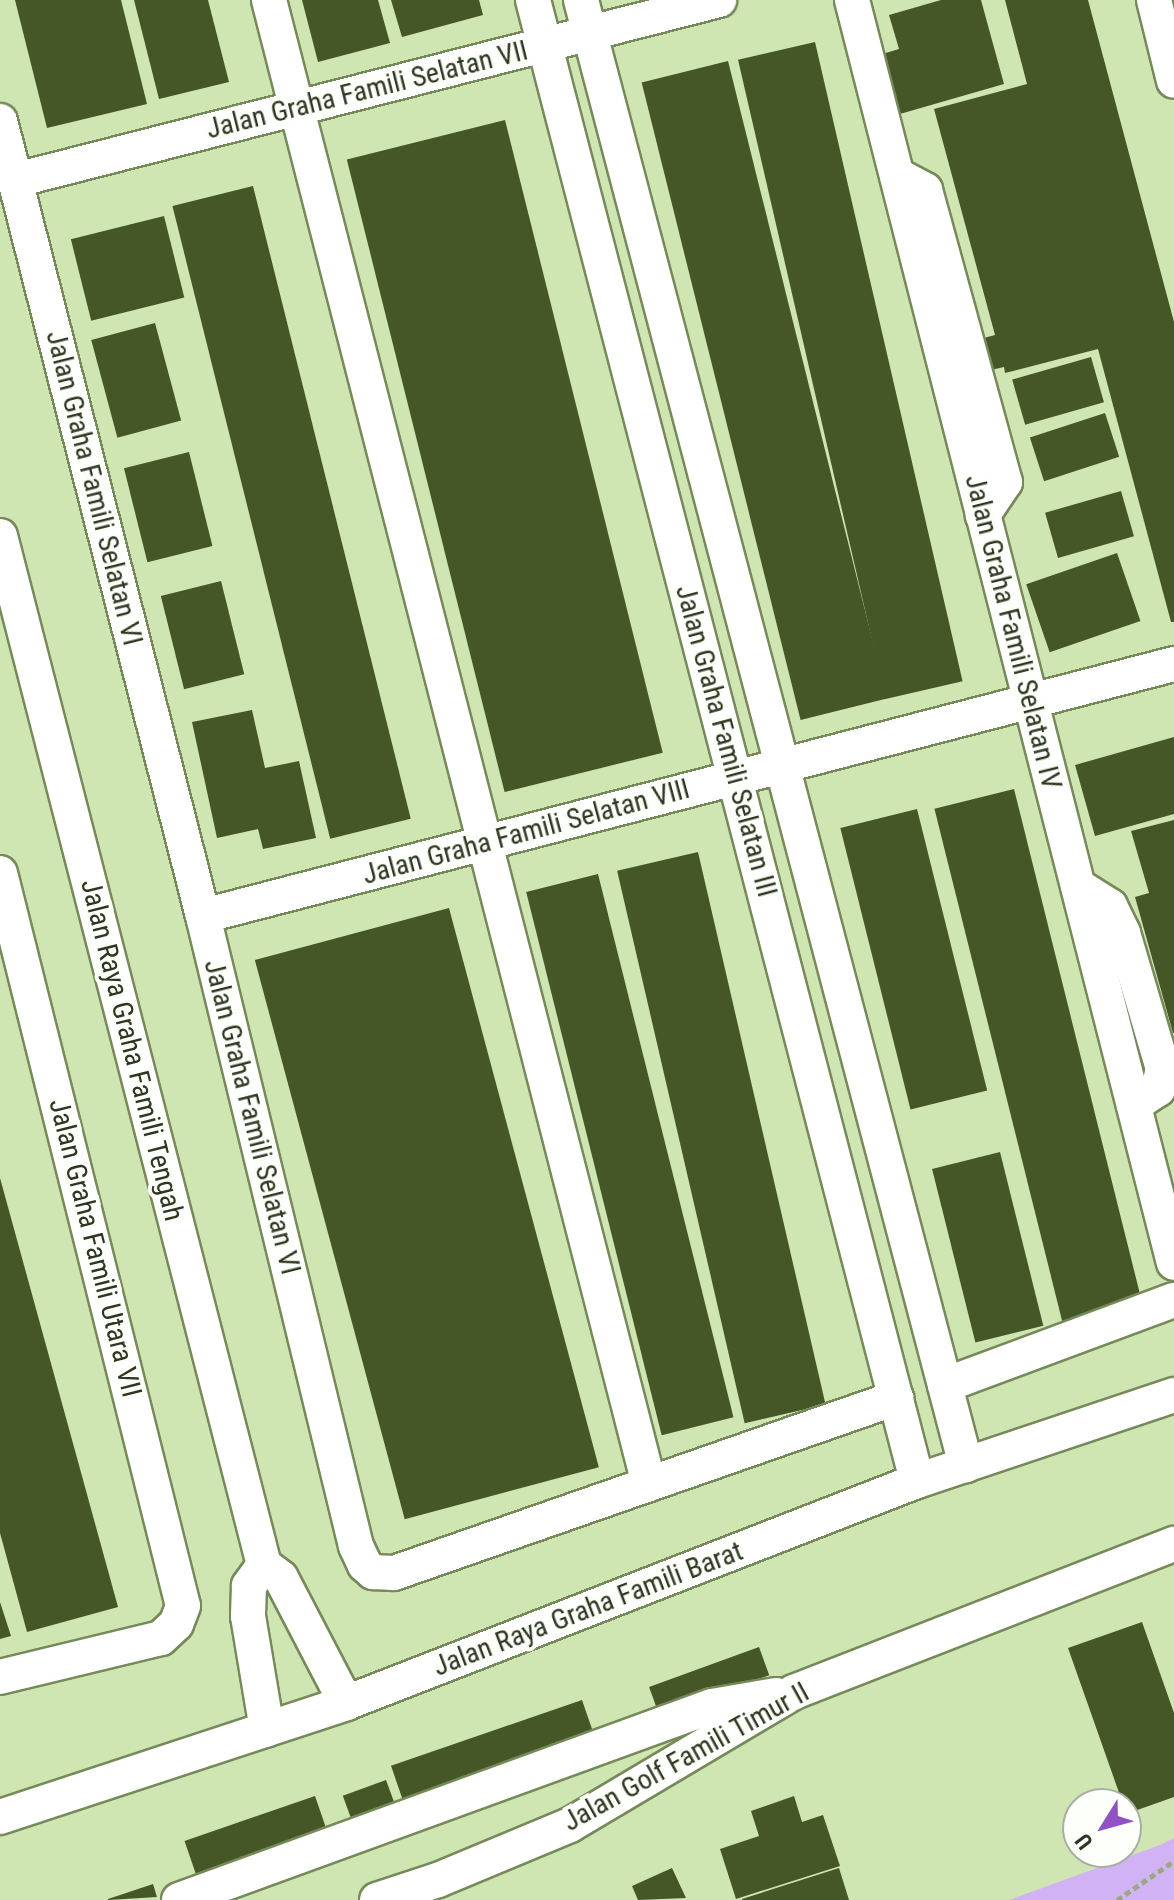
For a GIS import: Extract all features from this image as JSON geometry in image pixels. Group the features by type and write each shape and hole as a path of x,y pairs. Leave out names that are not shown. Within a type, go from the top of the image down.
{"street":[{"path":"269,0 649,1484"},
{"name":"Jalan Graha Famili Selatan III","path":"533,0 917,1481"},
{"name":"Jalan Graha Famili Selatan III","path":"581,0 966,1465"},
{"name":"Jalan Graha Famili Selatan VII","path":"16,180 719,0"},
{"name":"Jalan Graha Famili Selatan IV","path":"852,0 1174,1263"},
{"path":"1154,0 1174,81"},
{"name":"Jalan Graha Famili Selatan VI","path":"0,121 203,916 356,1546 365,1565 373,1572 394,1573 896,1398"},
{"name":"Jalan Raya Graha Famili Tengah","path":"0,536 264,1565 281,1578 346,1703"},
{"name":"Jalan Graha Famili Selatan VIII","path":"203,916 1174,664"},
{"name":"Jalan Graha Famili Utara VII","path":"0,873 12,967 183,1606 176,1624 161,1638 0,1677"},
{"path":"945,1385 1174,1300"},
{"name":"Jalan Raya Graha Famili Barat","path":"0,1817 346,1703 917,1481 1174,1395"},
{"name":"Jalan Golf Famili Timur II","path":"377,1900 438,1880 570,1825 794,1692 1174,1544"},
{"path":"264,1565 249,1586 248,1616 267,1729"},
{"path":"179,1900 712,1706 794,1692"}],"path":[{"path":"1117,1900 1174,1861"}],"shaded area":[{"path":"1174,1838 1174,1900 1009,1900 1097,1868 1142,1868 1142,1852"}],"building":[{"path":"15,0 121,0 147,104 47,128"},
{"path":"134,0 208,0 229,82 159,99"},
{"path":"302,0 378,0 390,43 318,62"},
{"path":"391,0 479,0 483,15 402,37"},
{"path":"941,0 981,0 1004,84 886,118 869,58 899,49 889,15"},
{"path":"1005,0 1088,0 1174,322 1174,622 1171,622 1098,349 1005,373 1004,367 978,373 969,342 995,335 934,109 1027,84"},
{"path":"815,42 963,681 886,699 738,60"},
{"path":"728,61 887,698 801,720 642,83"},
{"path":"505,120 663,753 505,792 347,159"},
{"path":"253,186 411,819 330,839 172,206"},
{"path":"164,216 184,298 91,321 71,239"},
{"path":"155,323 181,421 117,438 91,340"},
{"path":"1091,357 1104,402 1025,425 1012,380"},
{"path":"1105,413 1119,457 1044,481 1030,437"},
{"path":"189,452 212,546 147,562 124,468"},
{"path":"1121,491 1134,536 1058,558 1045,513"},
{"path":"1117,553 1140,621 1050,652 1026,584"},
{"path":"221,581 244,674 184,689 161,596"},
{"path":"252,710 265,768 299,761 316,838 263,849 258,829 217,838 192,722"},
{"path":"1174,737 1174,814 1095,836 1075,765"},
{"path":"1014,789 1144,1309 1064,1329 934,809"},
{"path":"917,809 987,1090 911,1109 840,828"},
{"path":"1174,820 1173,1033 1135,897 1149,893 1131,831"},
{"path":"698,852 826,1404 745,1423 617,871"},
{"path":"598,874 733,1417 662,1435 526,892"},
{"path":"449,908 599,1467 405,1519 255,960"},
{"path":"1000,1152 1043,1326 975,1343 932,1169"},
{"path":"0,1178 118,1607 27,1632 0,1533"},
{"path":"0,1602 11,1636 0,1639"},
{"path":"1142,1622 1174,1713 1174,1797 1142,1808 1142,1788 1117,1788 1068,1648"},
{"path":"759,1647 769,1675 659,1715 649,1687"},
{"path":"582,1700 596,1740 405,1805 391,1766"},
{"path":"386,1780 394,1802 351,1817 343,1796"},
{"path":"315,1796 327,1831 197,1876 185,1841"},
{"path":"794,1796 802,1822 823,1815 840,1866 736,1899 720,1849 759,1836 751,1811"},
{"path":"672,1868 686,1898 638,1900 632,1886"},
{"path":"839,1868 849,1900 742,1900 742,1899"},
{"path":"153,1884 157,1897 108,1900 108,1899"}]}
